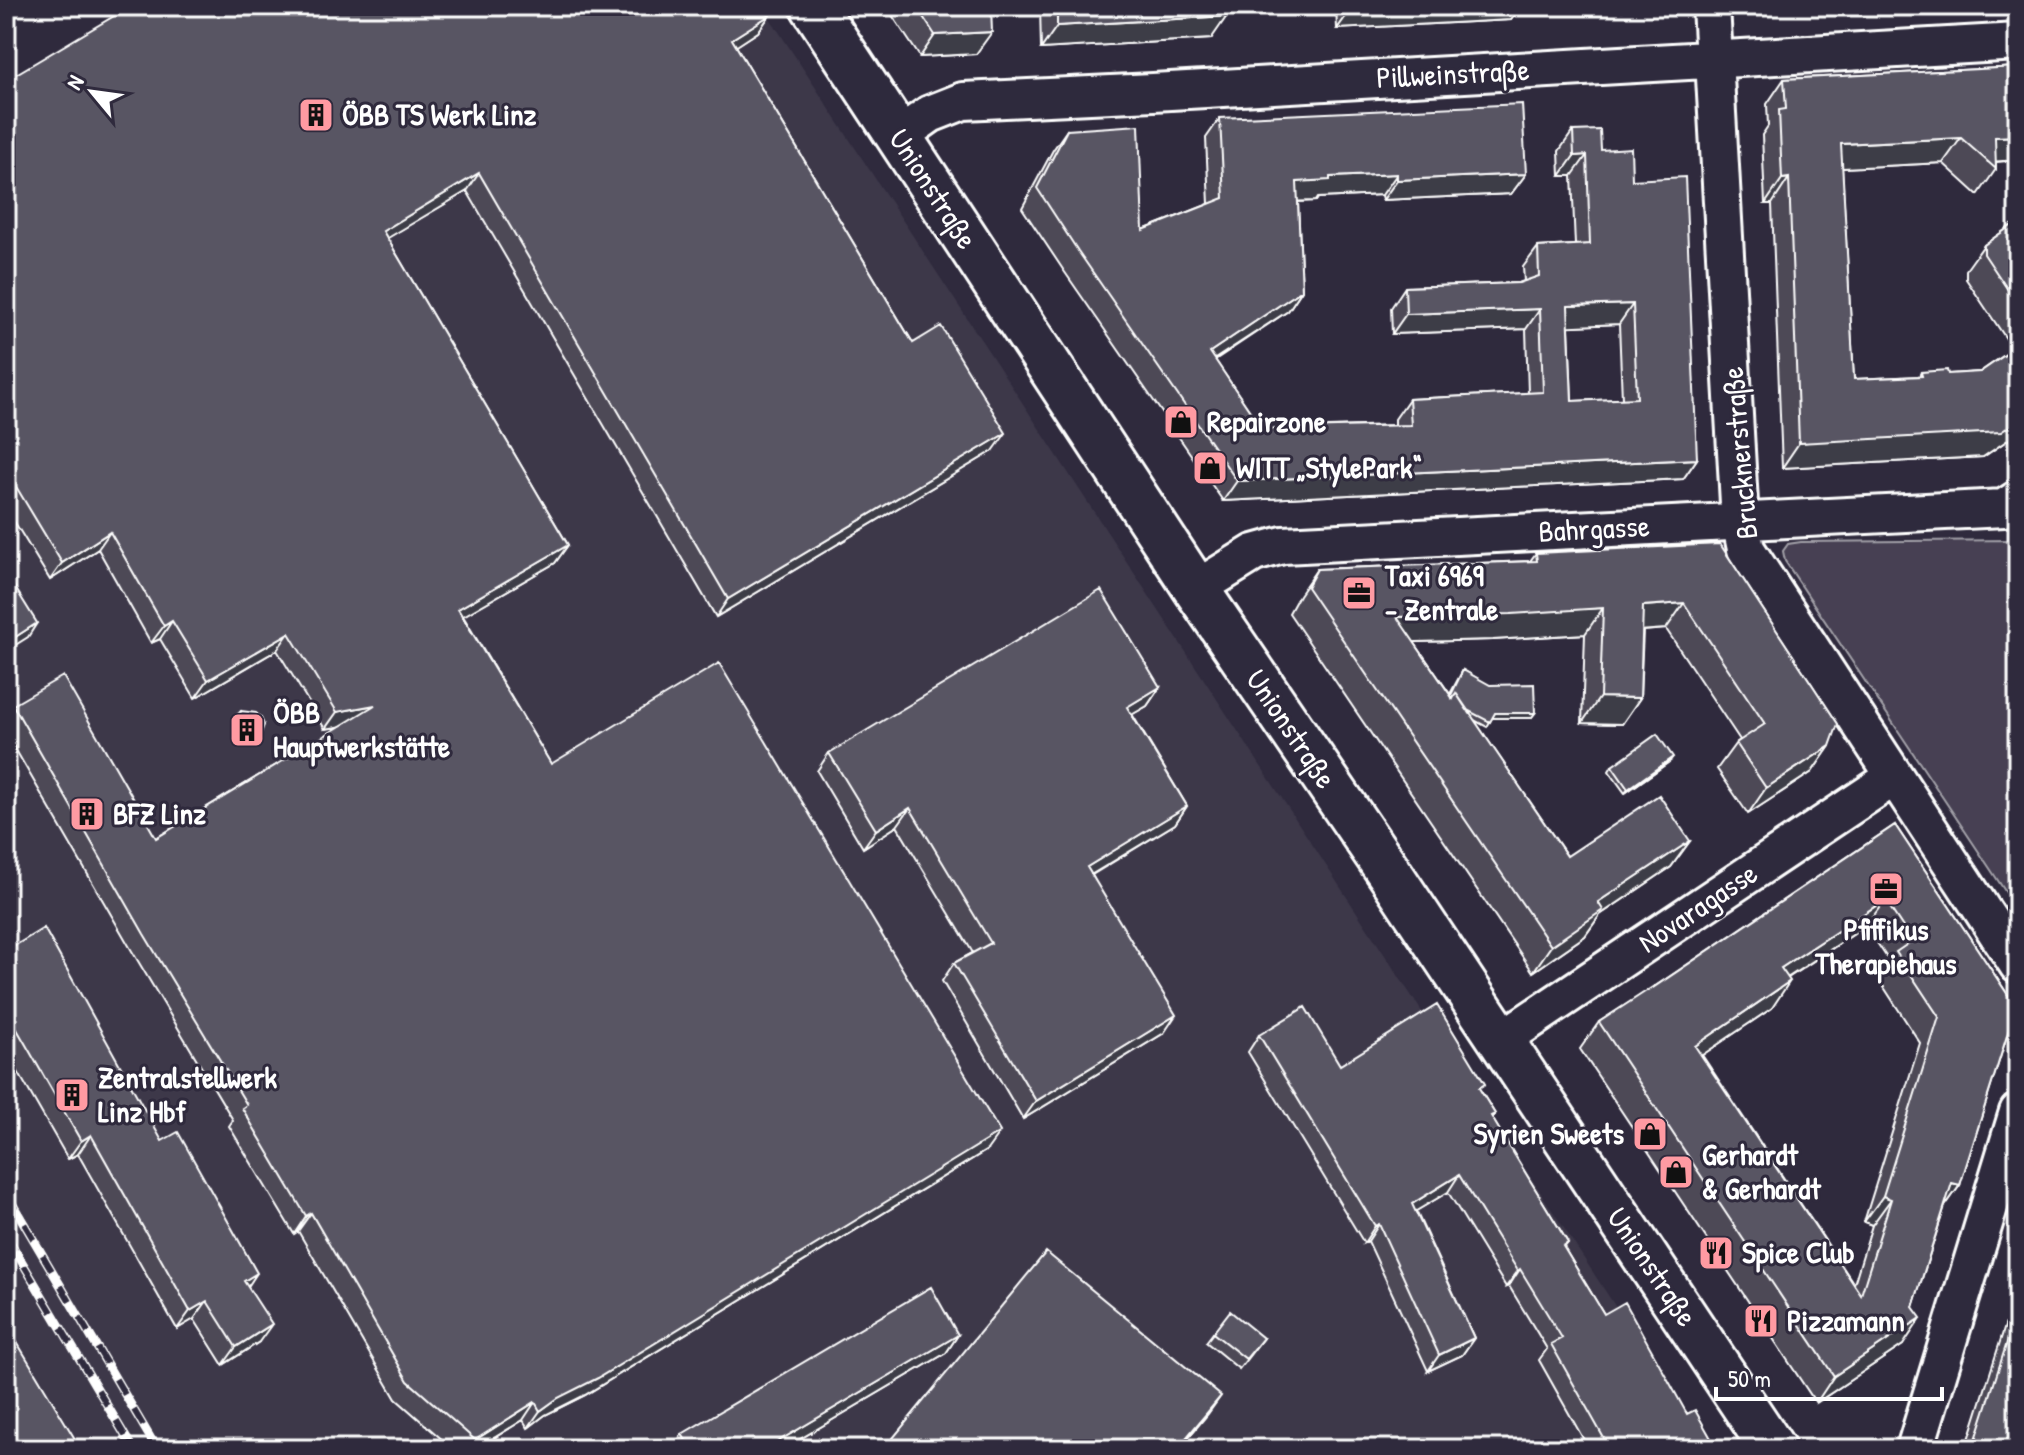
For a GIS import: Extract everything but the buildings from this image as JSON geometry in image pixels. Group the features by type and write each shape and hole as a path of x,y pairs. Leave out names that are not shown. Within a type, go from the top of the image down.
{"main road":[{"name":"Unionstraße","path":"813,6 1196,589 1773,1449"}],"street":[{"name":"Brucknerstraße","path":"1711,6 1740,521 1746,549 2018,965"},
{"name":"Pillweinstraße","path":"899,136 930,114 963,101 2018,42"},
{"name":"Bahrgasse","path":"1196,589 1254,553 1283,545 2011,504"},
{"name":"Novaragasse","path":"1501,1040 1894,777"},
{"path":"1915,1449 2018,1112"}],"shaded area":[{"path":"762,6 1709,1449 6,1449 6,91"},
{"path":"2018,540 2018,908 1785,561 1783,551 1788,544 1801,542"}],"railway":[{"path":"6,1193 157,1449"},
{"path":"6,1235 133,1449"}],"place":[{"name":"ÖBB TS Werk Linz","path":"316,115"},
{"name":"Repairzone","path":"1181,422"},
{"name":"WITT „StylePark“","path":"1210,468"},
{"name":"Taxi 6969 - Zentrale","path":"1359,593"},
{"name":"ÖBB Hauptwerkstätte","path":"247,730"},
{"name":"BFZ Linz","path":"87,814"},
{"name":"Pfiffikus Therapiehaus","path":"1886,889"},
{"name":"Zentralstellwerk Linz Hbf","path":"72,1095"},
{"name":"Syrien Sweets","path":"1650,1134"},
{"name":"Gerhardt & Gerhardt","path":"1676,1172"},
{"name":"Spice Club","path":"1716,1253"},
{"name":"Pizzamann","path":"1761,1321"}]}
